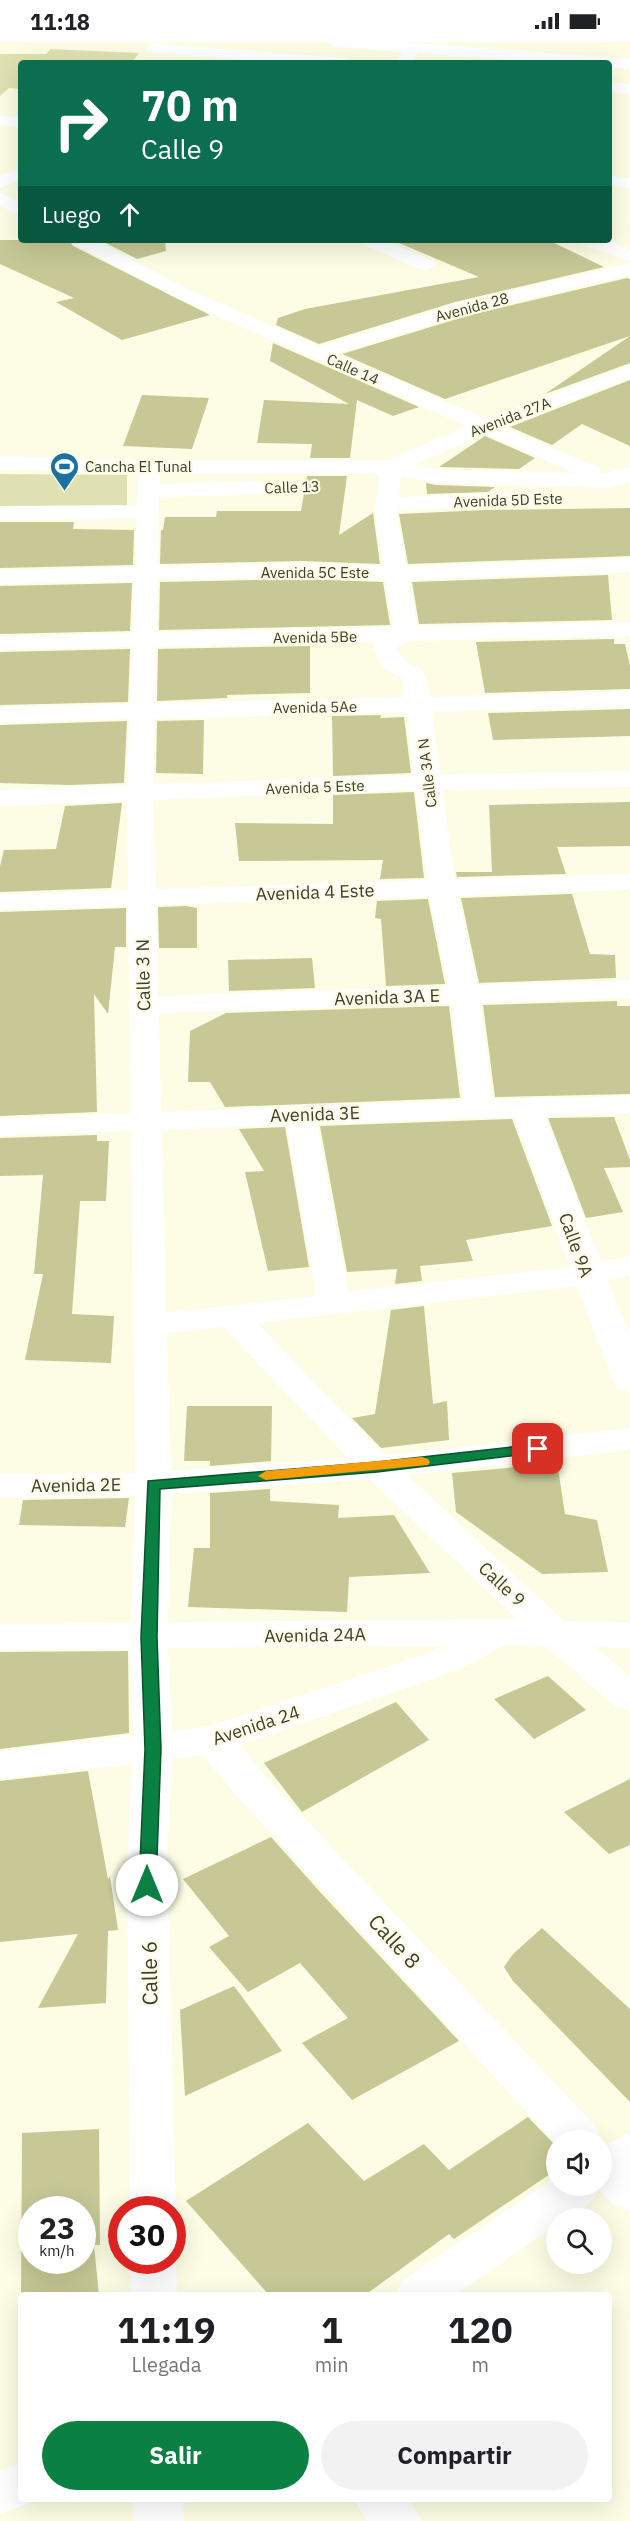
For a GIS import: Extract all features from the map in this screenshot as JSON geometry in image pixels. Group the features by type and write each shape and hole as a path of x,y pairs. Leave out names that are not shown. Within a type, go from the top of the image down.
{"main road":[{"path":"334,42 413,48 495,58 540,60"},
{"path":"144,60 155,46 245,60"},
{"path":"406,60 413,48"},
{"path":"612,63 630,64"},
{"path":"612,87 630,89"},
{"path":"0,120 18,123"},
{"path":"18,177 5,196 18,207"},
{"path":"612,180 630,183"},
{"name":"Calle 14","path":"87,243 183,294 483,426 624,482"},
{"path":"376,243 426,265"},
{"path":"596,243 630,255"},
{"name":"Avenida 28","path":"317,353 463,308 630,269"},
{"name":"Avenida 27A","path":"388,485 483,426 630,371"},
{"name":"Calle 13","path":"0,463 149,467 388,485"},
{"name":"Calle 3 N","path":"149,467 140,794 153,1484"},
{"name":"Calle 13","path":"148,502 388,485 436,476 624,482"},
{"path":"388,485 386,514 406,635"},
{"name":"Avenida 5D Este","path":"388,485 630,496"},
{"path":"0,513 148,502"},
{"name":"Avenida 5C Este","path":"0,577 303,570 396,573 630,565"},
{"name":"Avenida 5Be","path":"0,644 630,629"},
{"name":"Calle 3A N","path":"406,635 388,641 385,651 394,664 414,674 442,887 464,994 479,1108"},
{"name":"Avenida 5Ae","path":"0,715 630,699"},
{"name":"Avenida 5 Este","path":"0,798 427,782 630,779"},
{"name":"Avenida 4 Este","path":"0,902 630,882"},
{"name":"Avenida 3A E","path":"144,1005 630,989"},
{"name":"Avenida 3E","path":"0,1126 479,1108 630,1105"},
{"name":"Calle 9A","path":"526,1107 630,1382"},
{"path":"300,1114 334,1304"},
{"path":"150,1325 588,1275 630,1266"},
{"name":"Calle 9","path":"231,1316 377,1467 555,1634 630,1697"},
{"path":"153,1484 377,1467 630,1439"},
{"name":"Avenida 2E","path":"0,1486 153,1484"},
{"name":"Calle 6","path":"153,1484 149,1637 153,1749 147,1862 153,2196"},
{"name":"Avenida 24A","path":"0,1637 498,1632 630,1635"},
{"name":"Avenida 24","path":"0,1765 153,1749 213,1740 442,1662 498,1632"},
{"name":"Calle 8","path":"213,1740 250,1785 570,2130"},
{"path":"422,2292 562,2196"},
{"path":"153,2274 154,2292"},
{"path":"0,2492 18,2487"},
{"path":"158,2502 159,2521"},
{"path":"381,2502 397,2521"}],"green space":[{"path":"51,49 139,53 133,60 18,60 18,89 9,88 0,96 0,54 46,54"},
{"name":"Cancha El Tunal","path":"0,474 127,475 127,508 0,510"}],"building":[{"path":"0,240 18,240 18,243 71,243 210,315 122,340 56,302 74,298 0,264"},
{"path":"106,243 165,243 166,251 137,259"},
{"path":"399,243 554,243 604,267 455,302 319,344 276,325 278,318 305,309 479,277"},
{"path":"630,279 630,336 445,399 342,354 470,315"},
{"path":"630,336 630,363 545,394"},
{"path":"273,343 419,407 393,416 357,400 350,458 310,458 312,444 257,443 264,400 349,404 270,361"},
{"path":"630,380 630,446 582,424 552,445 510,427"},
{"path":"142,395 209,398 192,449 123,446"},
{"path":"485,436 535,458 519,469 439,467"},
{"path":"307,476 347,476 339,535 373,513 380,564 303,561 160,564 161,530 163,530 165,517 216,517 217,511 301,511"},
{"path":"426,483 495,487 488,492 427,494"},
{"path":"630,508 630,556 408,564 399,514 486,510"},
{"path":"0,522 74,522 73,529 134,530 133,565 0,568"},
{"path":"608,575 612,620 419,624 412,582"},
{"path":"303,579 383,582 390,625 159,630 160,582"},
{"path":"132,583 130,631 0,634 0,586"},
{"path":"614,639 614,644 625,644 630,666 630,689 485,693 476,642"},
{"path":"310,646 310,693 227,695 227,698 157,701 158,649"},
{"path":"130,649 128,702 0,705 0,652"},
{"path":"630,709 630,736 493,740 488,713"},
{"path":"381,715 380,718 404,717 411,773 333,776 332,716"},
{"path":"204,720 203,774 156,773 157,721"},
{"path":"127,721 124,783 69,785 0,783 0,725"},
{"path":"414,792 424,878 380,879 383,860 239,861 235,823 333,824 333,795"},
{"path":"630,802 630,846 557,847 566,874 457,877 456,872 492,872 489,805"},
{"path":"122,803 111,888 0,892 0,866 4,850 56,849 65,806"},
{"path":"572,894 590,954 615,955 616,978 479,983 461,898"},
{"path":"428,899 445,984 386,986 381,919 375,918 377,901"},
{"path":"158,907 197,908 197,948 159,948"},
{"path":"126,908 126,947 115,947 108,1014 94,994 97,1112 0,1116 0,912"},
{"path":"312,958 315,988 229,991 228,960"},
{"path":"617,1001 617,1006 630,1006 630,1094 495,1097 483,1005"},
{"path":"449,1006 460,1098 225,1107 210,1082 188,1082 190,1031 226,1013"},
{"path":"614,1117 630,1160 630,1167 604,1168 623,1212 586,1218 548,1118"},
{"path":"512,1119 552,1226 466,1240 473,1261 420,1266 422,1281 395,1284 397,1269 347,1272 320,1126"},
{"path":"285,1127 309,1267 268,1271 245,1172 264,1171 239,1129"},
{"path":"97,1135 97,1141 109,1141 106,1201 80,1201 72,1314 114,1316 111,1363 25,1360 43,1274 34,1274 43,1175 0,1176 0,1138"},
{"path":"424,1306 433,1404 447,1401 449,1440 381,1448 352,1418 375,1414 391,1310"},
{"path":"187,1406 272,1406 271,1461 210,1466 210,1461 184,1461"},
{"path":"517,1467 517,1469 558,1468 565,1514 597,1520 608,1572 542,1574 456,1512 452,1473"},
{"path":"270,1489 270,1501 339,1505 338,1518 394,1515 430,1573 349,1577 347,1612 188,1607 194,1548 210,1548 210,1493"},
{"path":"129,1498 125,1527 19,1525 23,1500"},
{"path":"128,1651 129,1733 0,1749 0,1652"},
{"path":"548,1676 586,1710 534,1739 494,1699"},
{"path":"396,1702 429,1740 302,1812 264,1763"},
{"path":"88,1771 108,1879 110,1876 118,1930 108,1931 106,2003 38,2008 78,1934 0,1942 0,1781"},
{"path":"630,1779 630,1845 609,1854 564,1812"},
{"path":"271,1837 459,2041 352,2100 302,2043 348,2018 300,1963 248,1992 209,1947 229,1936 183,1879"},
{"path":"542,1928 630,2009 630,2102 513,1981 504,1967 513,1954"},
{"path":"234,1986 282,2051 185,2096 180,2010"},
{"path":"528,2117 546,2136 546,2177 454,2239 449,2234 369,2292 266,2292 186,2201 308,2123 364,2181 424,2144 449,2170"},
{"path":"99,2129 100,2245 96,2245 96,2196 22,2196 22,2133"},
{"path":"96,2265 99,2292 21,2292 21,2274 96,2274"}],"slow traffic":[{"path":"266,1476 422,1462"}],"place":[{"name":"Cancha El Tunal","path":"64,492"}],"route":[{"path":"147,1885 153,1749 149,1637 153,1484 377,1467 538,1449"}]}
